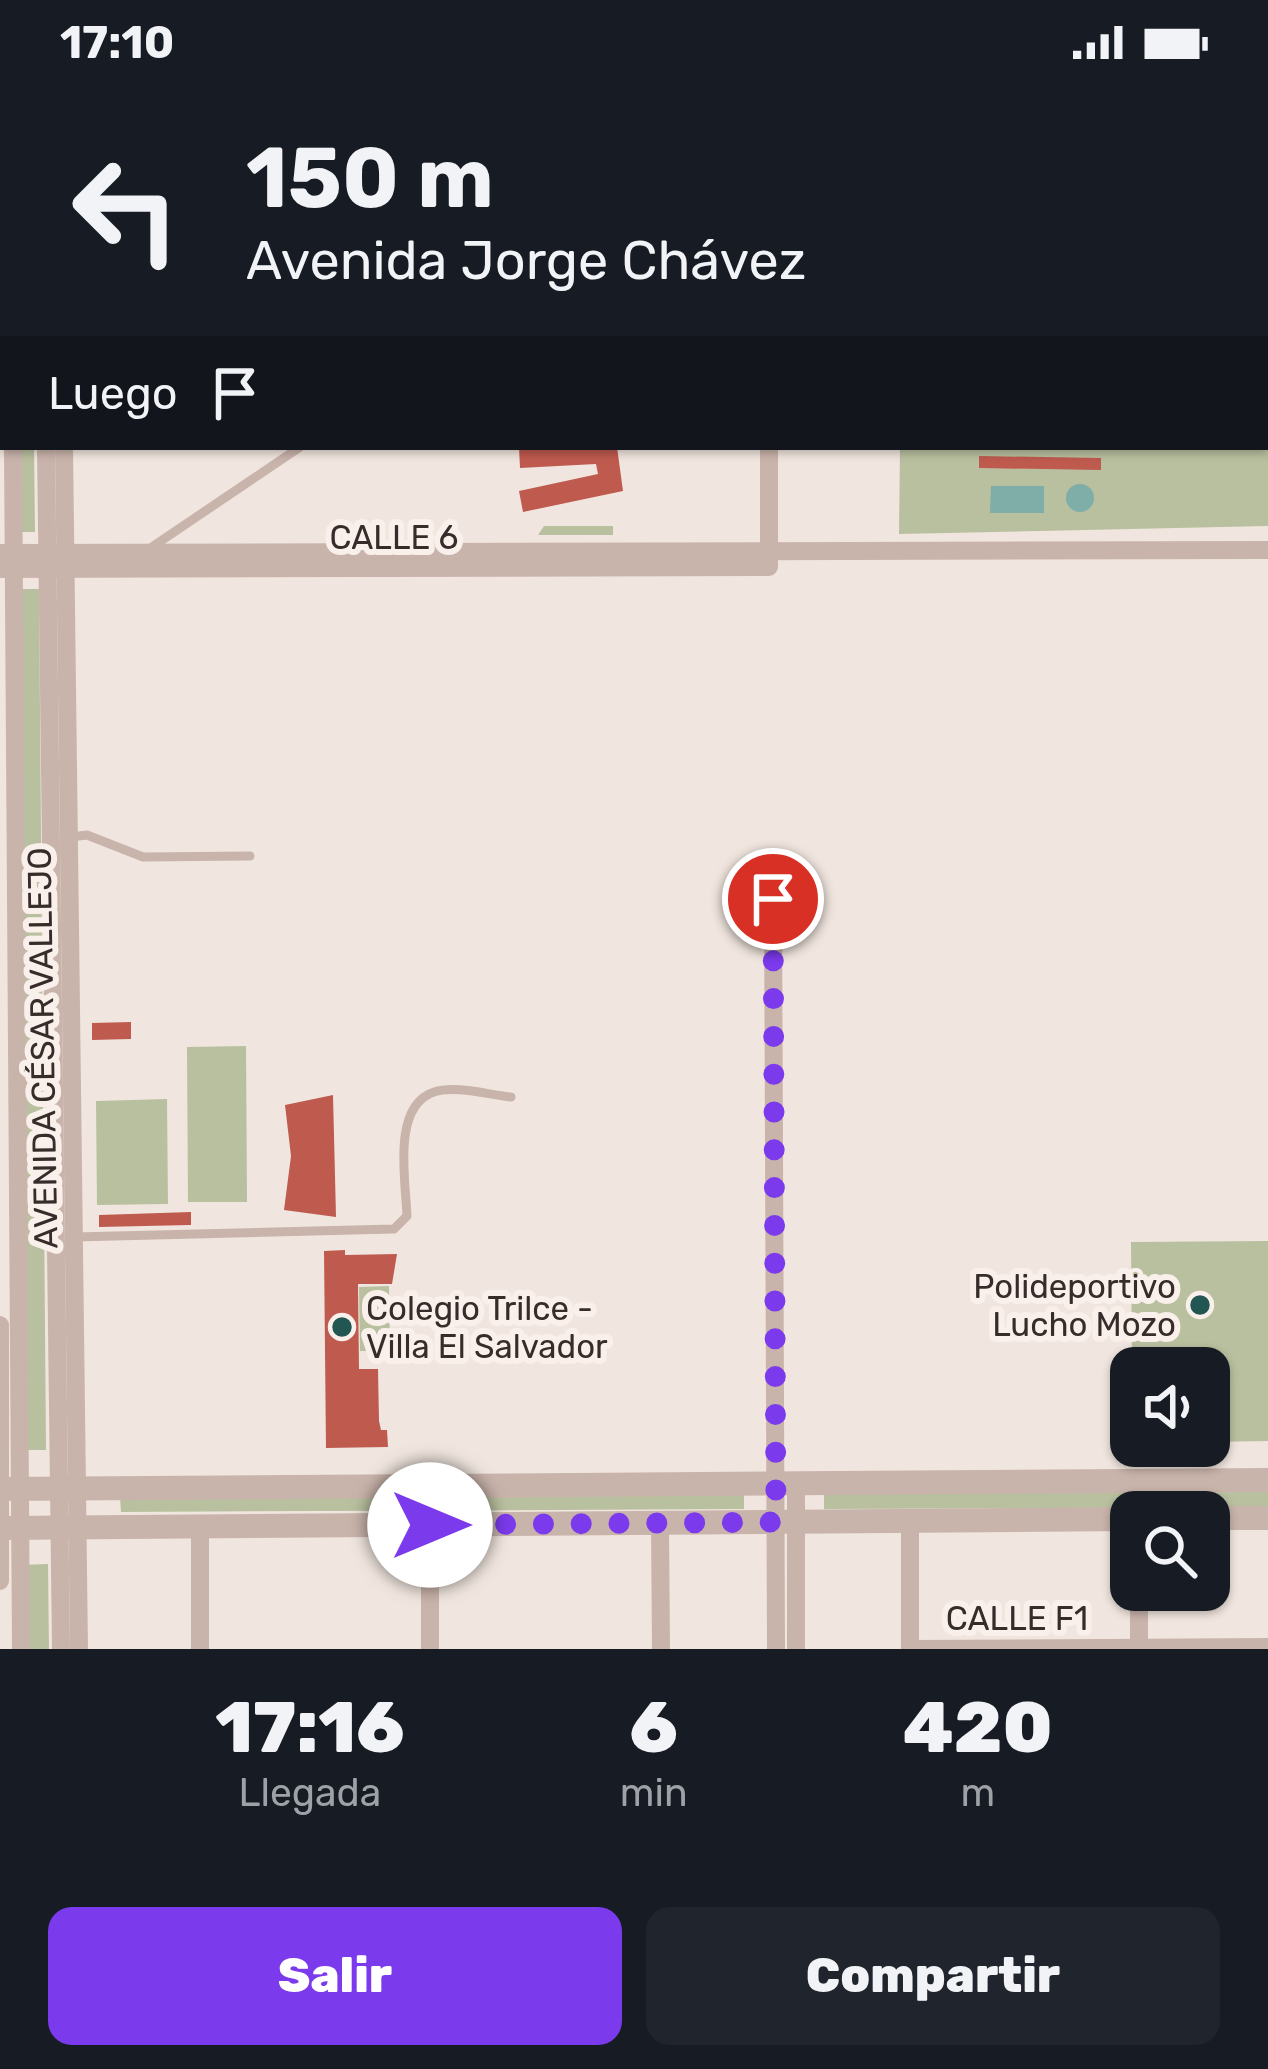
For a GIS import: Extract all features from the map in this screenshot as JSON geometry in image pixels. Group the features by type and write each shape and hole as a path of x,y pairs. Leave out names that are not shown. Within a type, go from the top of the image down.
{"street":[{"name":"AVENIDA CÉSAR VALLEJO","path":"14,450 7,561 7,1528 21,1649"},
{"name":"AVENIDA CÉSAR VALLEJO","path":"46,450 70,837 75,1237 68,1489"},
{"name":"AVENIDA CÉSAR VALLEJO","path":"64,450 56,560 68,1489 79,1649"},
{"path":"769,450 771,549"},
{"name":"CALLE 6","path":"7,561 661,558 771,549 1268,550"},
{"name":"CALLE 6","path":"113,560 144,552 169,560"},
{"path":"773,899 786,1484 776,1649"},
{"name":"AVENIDA CÉSAR VALLEJO","path":"0,1325 7,1489"},
{"path":"7,1489 1268,1480"},
{"path":"1230,1518 1268,1518"},
{"path":"7,1528 1110,1519"},
{"path":"910,1521 910,1649"},
{"path":"786,1522 796,1649"},
{"path":"660,1524 661,1649"},
{"path":"430,1525 430,1649"},
{"name":"AVENIDA CÉSAR VALLEJO","path":"61,1649 69,1527"},
{"path":"200,1527 200,1649"},
{"name":"AVENIDA CÉSAR VALLEJO","path":"0,1581 7,1528"},
{"path":"1139,1611 1139,1648"},
{"name":"CALLE F1","path":"910,1649 1268,1647"}],"lane":[{"path":"144,552 295,450"},
{"path":"70,837 87,836 143,857 250,856"},
{"path":"75,1237 394,1229 407,1216 403,1142 422,1100 441,1090 512,1096"}],"green space":[{"path":"21,450 34,450 35,532 22,532"},
{"path":"900,450 1268,450 1268,526 899,534"},
{"path":"544,526 613,526 613,535 538,535"},
{"path":"18,589 39,589 46,1450 25,1450"},
{"path":"246,1046 247,1202 188,1202 187,1047"},
{"path":"167,1099 168,1204 97,1205 96,1101"},
{"name":"Polideportivo Lucho Mozo","path":"1268,1241 1268,1441 1230,1442 1230,1347 1132,1347 1131,1242"},
{"path":"389,1286 390,1351 360,1351 359,1287"},
{"path":"1110,1492 1110,1508 824,1509 824,1493"},
{"path":"1230,1492 1268,1492 1268,1507 1230,1507"},
{"path":"744,1494 744,1509 121,1512 120,1497"},
{"path":"48,1564 49,1649 21,1649 20,1565"}],"water":[{"path":"1080,484 1090,488 1094,498 1090,508 1080,512 1070,508 1066,498 1070,488"},
{"path":"991,486 1044,486 1044,513 990,513"}],"building":[{"path":"519,450 617,450 623,491 523,512 519,491 598,474 596,464 520,468"},
{"path":"979,456 1101,458 1101,470 979,468"},
{"path":"131,1022 131,1039 92,1040 92,1023"},
{"path":"333,1095 336,1217 284,1210 291,1156 285,1105"},
{"path":"191,1212 191,1225 99,1227 99,1215"},
{"name":"Colegio Trilce - Villa El Salvador","path":"345,1250 345,1255 397,1254 392,1284 358,1284 359,1369 378,1369 379,1421 381,1430 387,1430 388,1447 326,1448 324,1251"}],"place":[{"name":"Polideportivo Lucho Mozo","path":"1200,1305"},
{"name":"Colegio Trilce - Villa El Salvador","path":"342,1327"}],"route":[{"path":"430,1525 776,1522 773,899"}]}
